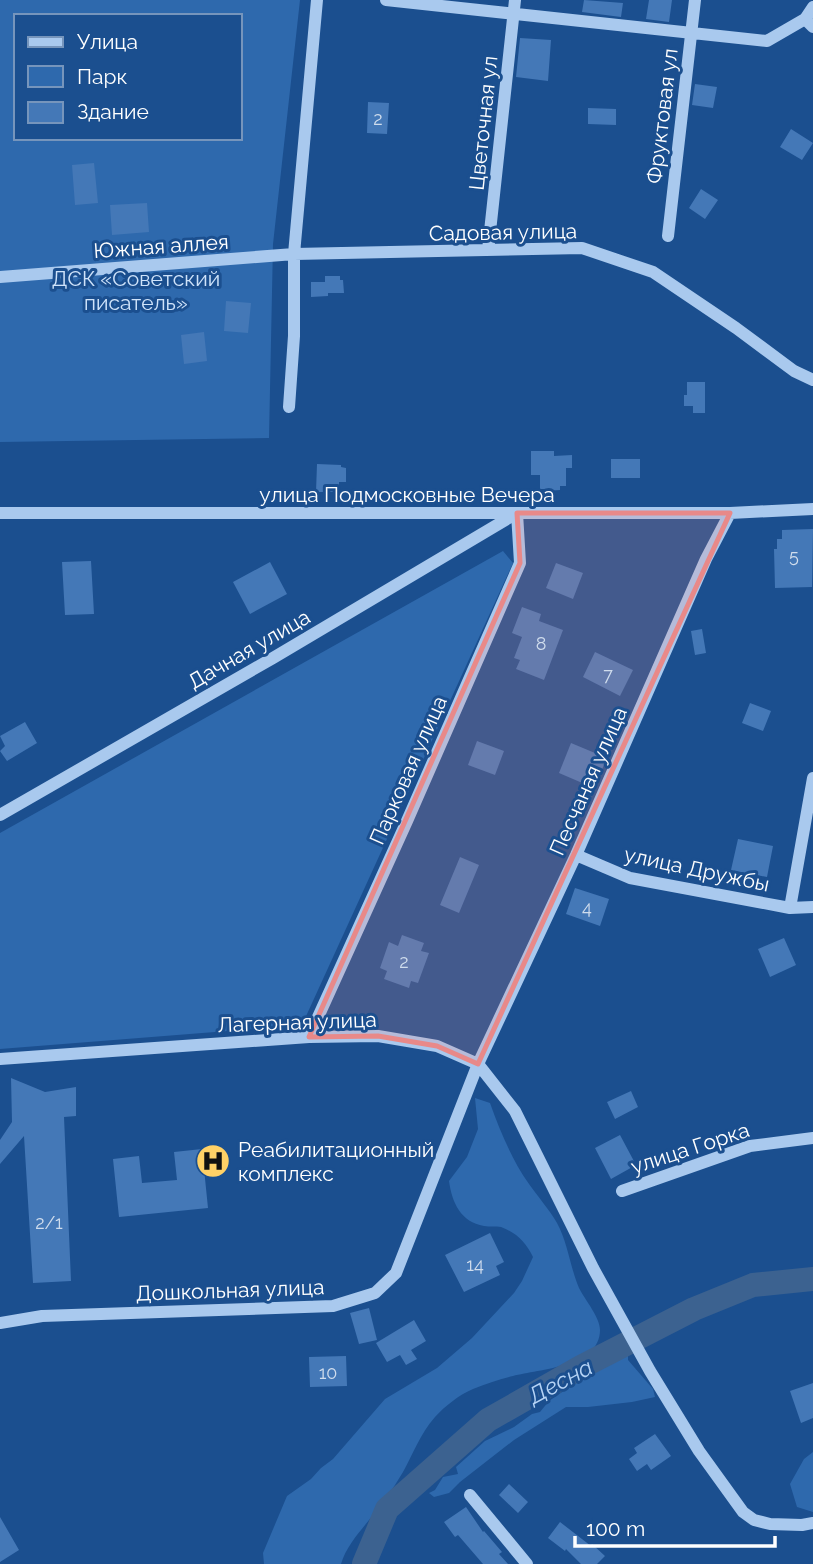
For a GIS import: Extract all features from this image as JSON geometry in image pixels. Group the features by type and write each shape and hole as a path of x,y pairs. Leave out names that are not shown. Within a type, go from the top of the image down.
{"street":[{"path":"289,408 294,336 288,255 317,0"},
{"path":"386,0 768,41 809,23 813,7"},
{"name":"Цветочная ул","path":"488,250 515,0"},
{"name":"Фруктовая ул","path":"668,236 695,0"},
{"name":"Садовая улица","path":"288,255 582,248 653,272 794,371 813,380"},
{"name":"Южная аллея","path":"0,278 288,255"},
{"name":"улица Подмосковные Вечера","path":"0,513 730,513 813,509"},
{"name":"Дачная улица","path":"0,815 517,513"},
{"name":"Парковая улица","path":"309,1037 520,562 517,513"},
{"name":"Песчаная улица","path":"478,1064 576,855 706,559 730,513"},
{"path":"790,908 813,778"},
{"name":"улица Дружбы","path":"576,855 629,878 790,908 813,907"},
{"name":"Лагерная улица","path":"0,1059 309,1037 378,1036 437,1046 478,1064 515,1111 593,1268 650,1371 699,1451 743,1512 754,1520 770,1524 813,1523"},
{"name":"Дошкольная улица","path":"0,1323 42,1316 333,1307 375,1293 396,1273 478,1064"},
{"name":"улица Горка","path":"622,1191 750,1146 813,1138"},
{"path":"470,1495 527,1564"}],"highlighted area":[{"path":"517,513 730,513 478,1064 437,1046 378,1036 309,1037 520,563"}],"green space":[{"name":"ДСК «Советский писатель»","path":"0,0 300,0 273,244 269,438 0,442"},
{"path":"503,551 513,563 302,1025 0,1049 0,833"},
{"path":"475,1098 490,1103 517,1165 557,1223 579,1288 598,1320 600,1330 597,1342 590,1352 579,1359 488,1383 468,1391 448,1405 425,1430 395,1485 353,1541 341,1564 264,1564 263,1553 287,1496 333,1459 385,1399 437,1368 472,1338 514,1293 533,1257 524,1243 512,1232 469,1220 452,1197 449,1181 467,1157 478,1129"},
{"path":"628,1355 628,1360 653,1389 655,1397 588,1407 566,1407 514,1440 449,1493 434,1497 429,1493 435,1490 443,1477 458,1474 456,1467 485,1441 540,1412 549,1401 585,1373"},
{"path":"813,1452 813,1512 797,1507 790,1484 804,1459"}],"building":[{"path":"584,0 623,3 621,17 582,12"},
{"path":"649,0 672,0 669,22 646,19"},
{"path":"520,38 551,40 548,81 516,77"},
{"path":"695,84 717,87 713,108 692,105"},
{"path":"368,102 389,103 387,134 367,133"},
{"path":"588,108 616,109 616,125 588,124"},
{"path":"791,129 813,143 802,160 780,147"},
{"path":"94,163 98,203 75,205 72,165"},
{"path":"701,189 718,200 705,219 689,208"},
{"path":"147,203 149,232 112,235 110,205"},
{"path":"325,276 340,276 344,293 311,297 311,282 325,282"},
{"path":"226,301 251,303 248,333 224,331"},
{"path":"204,332 207,361 184,364 181,335"},
{"path":"687,382 705,382 705,413 693,413 693,406 684,406"},
{"path":"531,451 554,451 554,456 572,455 572,468 566,468 566,486 560,486 560,490 540,489 540,475 531,475"},
{"path":"611,459 640,459 640,478 611,478"},
{"path":"317,464 341,465 346,468 346,482 339,482 339,492 316,492"},
{"path":"813,529 812,587 775,588 774,549 777,549 777,539 782,539 782,530"},
{"path":"91,561 94,614 65,615 62,562"},
{"path":"270,562 287,594 250,614 233,582"},
{"path":"556,563 583,573 573,599 546,588"},
{"path":"522,607 541,614 539,621 563,630 544,680 516,669 520,660 514,658 522,637 512,633"},
{"path":"702,629 706,653 695,655 691,631"},
{"path":"595,652 633,670 620,696 583,677"},
{"path":"750,703 771,711 763,731 742,723"},
{"path":"25,722 37,743 7,761 0,751 5,746 0,736"},
{"path":"477,741 504,751 495,775 468,765"},
{"path":"571,743 607,758 594,788 559,773"},
{"path":"738,839 773,846 767,877 731,870"},
{"path":"460,857 479,865 459,913 440,905"},
{"path":"575,888 609,899 600,926 566,914"},
{"path":"402,935 424,943 421,951 429,953 418,983 411,981 409,988 384,979 387,971 380,968 389,942 398,946"},
{"path":"784,938 796,965 770,977 758,949"},
{"path":"11,1078 45,1092 76,1087 76,1116 64,1117 71,1281 33,1283 24,1136 0,1164 0,1140 12,1122"},
{"path":"631,1091 638,1107 615,1119 607,1102"},
{"path":"620,1135 636,1165 611,1179 595,1148"},
{"path":"202,1149 208,1208 119,1217 113,1159 139,1156 142,1183 177,1180 174,1152"},
{"path":"490,1233 504,1262 496,1266 500,1275 464,1292 445,1255"},
{"path":"369,1308 377,1340 359,1344 350,1313"},
{"path":"414,1320 426,1341 411,1350 417,1359 406,1365 400,1355 387,1362 376,1343"},
{"path":"346,1356 347,1386 310,1387 309,1357"},
{"path":"813,1383 813,1418 801,1423 790,1391"},
{"path":"655,1434 671,1456 651,1470 647,1464 637,1471 629,1459 637,1453 634,1448"},
{"path":"509,1484 528,1502 518,1513 499,1495"},
{"path":"466,1507 483,1532 502,1552 499,1554 508,1564 483,1564 458,1535 455,1537 444,1522"},
{"path":"0,1517 19,1550 0,1562"},
{"path":"560,1522 605,1556 597,1564 581,1564 566,1549 565,1551 548,1538"}],"waterway":[{"name":"Десна","path":"364,1564 387,1509 488,1420 581,1367 694,1309 753,1285 813,1279"}],"place":[{"name":"Реабилитационный комплекс","path":"213,1161"}]}
